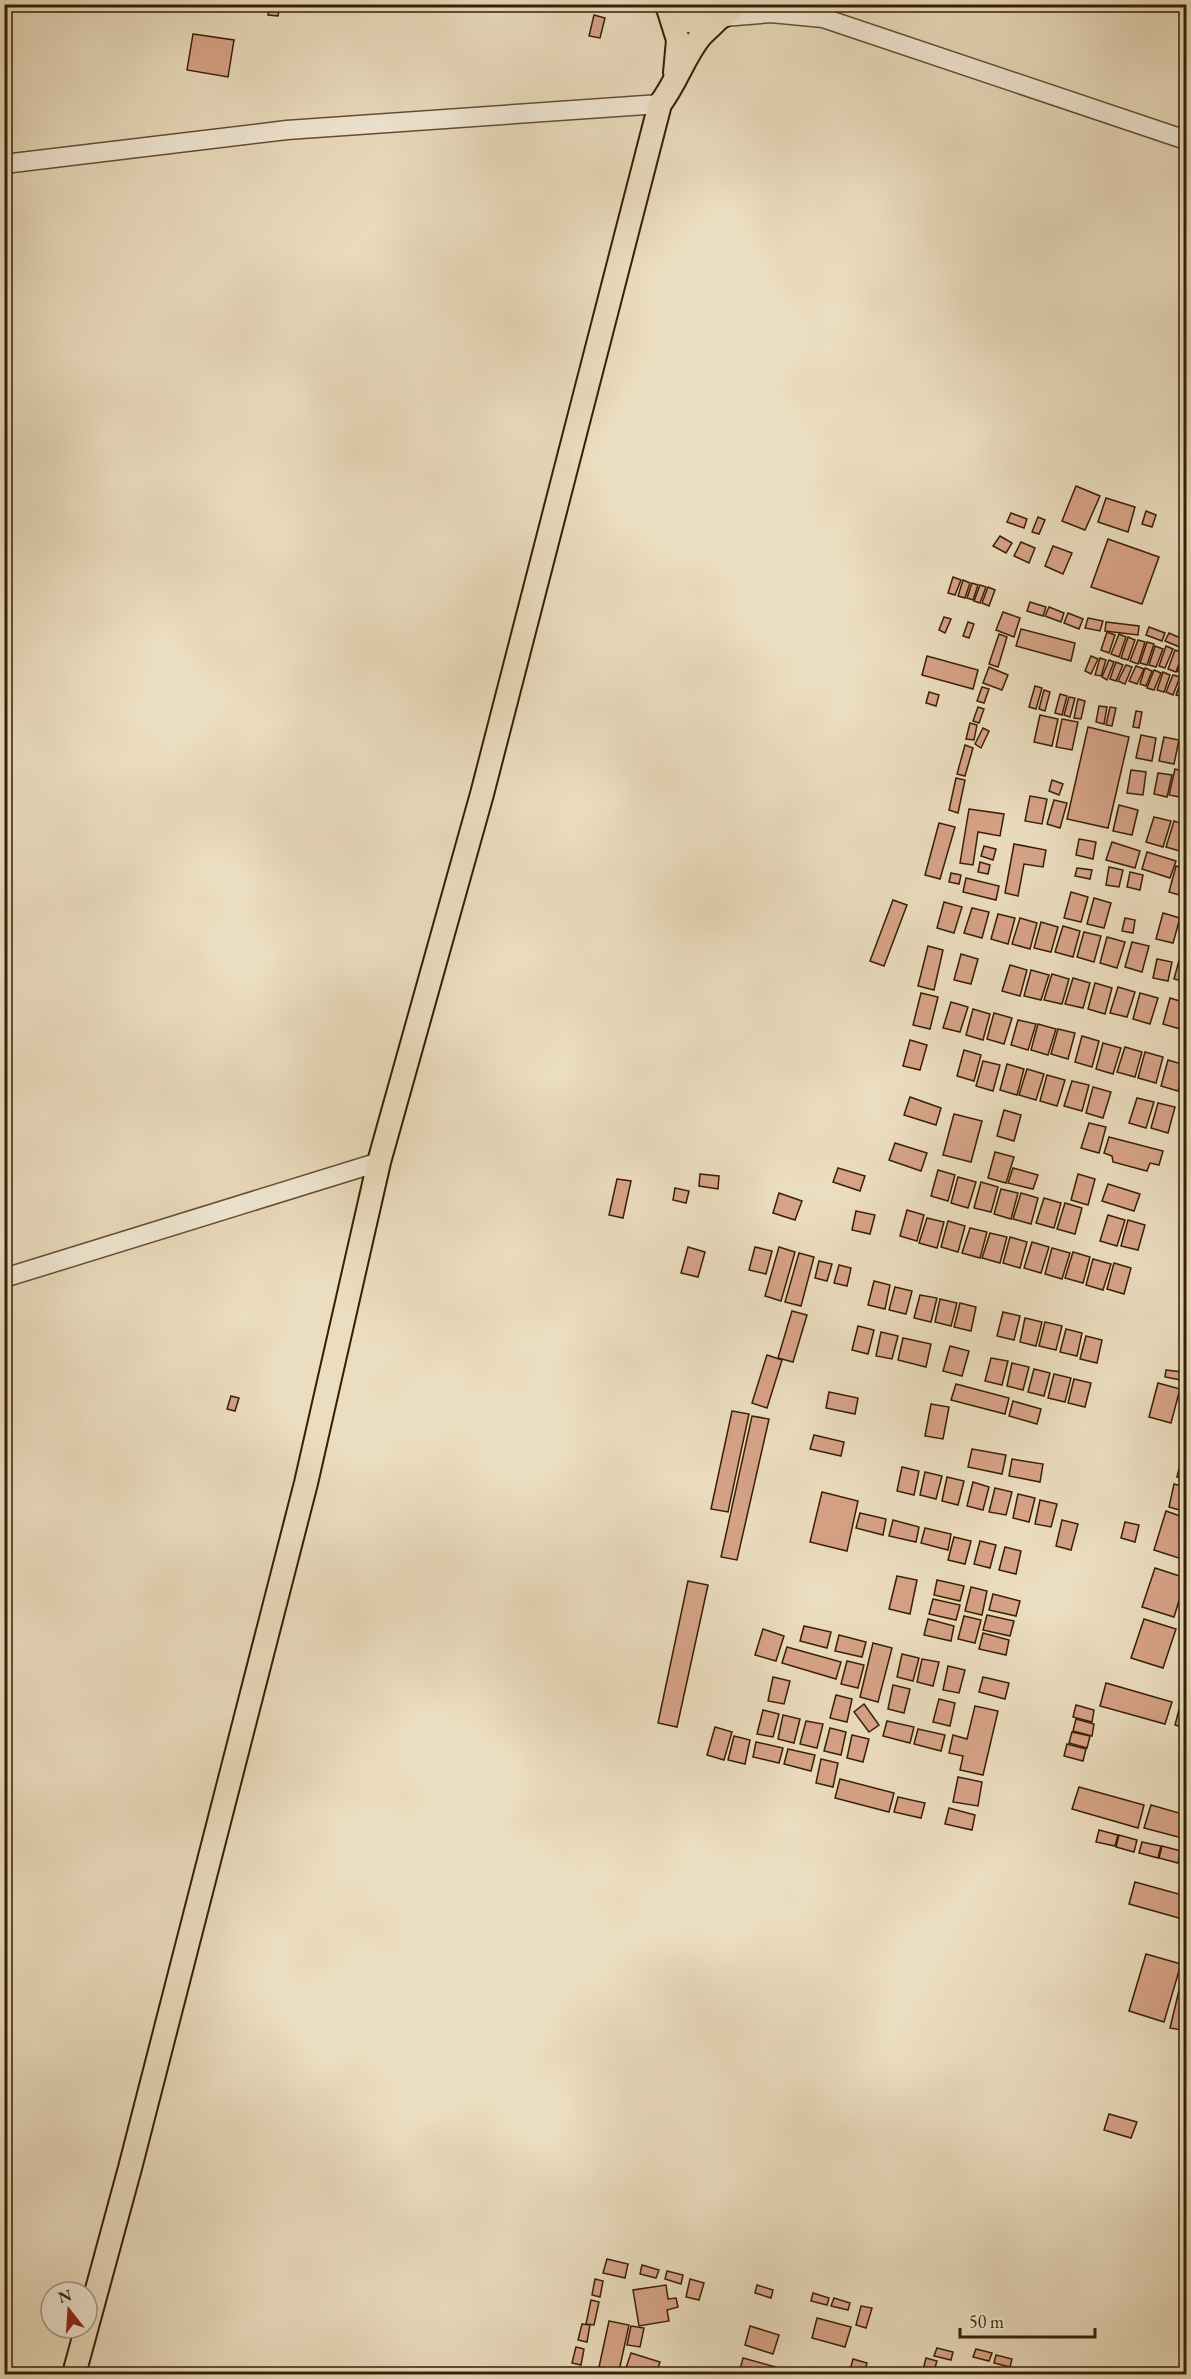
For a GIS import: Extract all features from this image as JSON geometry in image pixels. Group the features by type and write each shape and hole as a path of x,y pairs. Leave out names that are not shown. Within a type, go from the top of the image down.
{"main road":[{"path":"667,6 678,17 691,22 704,23 726,14"},
{"path":"75,2374 306,1483 379,1162 488,771 667,95 678,40 667,6"},
{"path":"667,95 700,38 726,14"}],"street":[{"path":"801,4 823,18"},
{"path":"726,14 771,13 823,18 1186,140"},
{"path":"4,164 287,130 667,95"},
{"path":"4,1278 379,1162"}],"building":[{"path":"270,4 280,4 278,16 268,15"},
{"path":"594,15 605,18 600,38 589,36"},
{"path":"193,34 234,40 228,77 187,70"},
{"path":"1076,486 1100,496 1085,530 1062,521"},
{"path":"1106,498 1135,507 1128,532 1098,522"},
{"path":"1146,511 1156,515 1152,527 1142,524"},
{"path":"1011,513 1027,519 1024,528 1007,522"},
{"path":"1038,517 1045,520 1039,534 1032,532"},
{"path":"1000,536 1012,543 1006,553 993,546"},
{"path":"1108,539 1159,557 1142,604 1091,587"},
{"path":"1021,542 1035,548 1029,563 1014,556"},
{"path":"1053,546 1072,553 1063,574 1045,566"},
{"path":"953,577 961,580 955,595 948,593"},
{"path":"963,580 970,583 965,598 958,596"},
{"path":"972,583 978,585 973,600 967,598"},
{"path":"980,585 986,587 980,603 974,601"},
{"path":"988,587 995,590 989,606 982,603"},
{"path":"1030,602 1046,607 1043,616 1027,611"},
{"path":"1049,607 1064,613 1061,622 1045,616"},
{"path":"1003,612 1020,618 1014,637 996,630"},
{"path":"1068,613 1083,619 1079,629 1064,623"},
{"path":"944,617 951,619 945,633 939,630"},
{"path":"1088,618 1103,621 1100,631 1085,628"},
{"path":"968,622 974,624 969,638 963,636"},
{"path":"1106,622 1139,626 1138,635 1105,631"},
{"path":"1149,627 1165,633 1162,641 1146,635"},
{"path":"1021,629 1075,643 1071,661 1016,646"},
{"path":"1107,632 1115,635 1109,653 1101,650"},
{"path":"1169,633 1185,640 1182,648 1165,641"},
{"path":"999,634 1007,637 998,667 989,664"},
{"path":"1119,634 1126,637 1119,657 1111,654"},
{"path":"1128,637 1135,640 1128,660 1121,658"},
{"path":"1138,640 1145,642 1138,664 1130,661"},
{"path":"1147,642 1154,644 1147,665 1140,663"},
{"path":"1155,646 1163,649 1156,667 1149,665"},
{"path":"1166,646 1173,649 1165,668 1159,666"},
{"path":"1175,650 1183,653 1176,672 1168,669"},
{"path":"1185,652 1186,667 1184,674 1177,671"},
{"path":"927,656 978,670 973,689 922,675"},
{"path":"1091,656 1098,659 1091,674 1085,671"},
{"path":"1100,658 1106,660 1101,676 1095,675"},
{"path":"1109,660 1114,662 1107,680 1102,677"},
{"path":"1116,662 1123,665 1116,681 1110,679"},
{"path":"1126,665 1132,667 1125,684 1118,681"},
{"path":"1136,666 1144,669 1137,684 1129,681"},
{"path":"989,667 1008,675 1002,690 983,683"},
{"path":"1145,668 1152,671 1146,686 1140,684"},
{"path":"1154,670 1161,673 1154,690 1147,688"},
{"path":"1163,672 1170,675 1164,692 1157,690"},
{"path":"1173,675 1180,677 1173,695 1166,692"},
{"path":"1182,678 1186,679 1183,697 1176,695"},
{"path":"1035,686 1042,688 1036,709 1029,707"},
{"path":"982,687 989,689 984,703 977,701"},
{"path":"1044,690 1050,692 1045,711 1039,709"},
{"path":"929,692 939,695 936,706 926,703"},
{"path":"1060,694 1067,696 1062,715 1055,713"},
{"path":"1069,697 1075,698 1070,717 1064,715"},
{"path":"1078,699 1085,701 1081,719 1074,718"},
{"path":"1099,706 1107,707 1104,724 1096,722"},
{"path":"978,707 984,709 979,723 973,721"},
{"path":"1110,707 1116,708 1112,726 1106,725"},
{"path":"1136,711 1142,712 1139,728 1133,727"},
{"path":"1040,715 1058,719 1052,746 1034,742"},
{"path":"1062,719 1078,722 1072,750 1056,747"},
{"path":"970,723 977,725 974,740 966,739"},
{"path":"1088,727 1129,737 1108,828 1067,819"},
{"path":"983,728 989,731 981,748 975,744"},
{"path":"1141,735 1156,738 1152,761 1136,758"},
{"path":"1164,737 1179,740 1174,764 1159,761"},
{"path":"1186,740 1186,767 1179,766"},
{"path":"965,745 973,748 965,776 957,774"},
{"path":"1175,769 1186,772 1185,798 1169,795"},
{"path":"1131,770 1146,772 1143,795 1127,793"},
{"path":"1158,773 1172,775 1167,797 1154,794"},
{"path":"956,778 965,780 958,813 949,810"},
{"path":"1052,780 1063,784 1059,795 1049,791"},
{"path":"1030,796 1047,799 1042,824 1025,821"},
{"path":"1054,800 1067,803 1060,828 1047,824"},
{"path":"1119,805 1138,810 1132,835 1113,831"},
{"path":"969,809 1004,814 1000,836 978,832 973,865 960,863"},
{"path":"1154,817 1171,821 1163,847 1146,842"},
{"path":"1174,821 1186,825 1183,852 1166,847"},
{"path":"939,823 955,827 940,879 925,875"},
{"path":"1079,839 1096,842 1093,859 1076,855"},
{"path":"1112,842 1140,851 1135,868 1106,860"},
{"path":"1014,844 1046,850 1043,867 1024,864 1018,896 1005,893"},
{"path":"984,846 996,849 993,860 981,856"},
{"path":"1147,852 1176,861 1170,878 1142,869"},
{"path":"980,862 990,865 988,874 978,872"},
{"path":"1176,866 1186,869 1186,897 1169,892"},
{"path":"1109,867 1123,870 1119,887 1106,885"},
{"path":"1077,868 1092,870 1090,879 1075,876"},
{"path":"1130,872 1143,875 1140,890 1127,887"},
{"path":"951,873 961,875 959,884 949,882"},
{"path":"966,878 999,886 996,900 963,892"},
{"path":"1071,892 1088,897 1081,922 1064,918"},
{"path":"1094,898 1111,903 1104,928 1087,924"},
{"path":"893,900 907,905 884,966 870,961"},
{"path":"944,902 962,907 954,933 937,928"},
{"path":"972,908 989,912 982,938 964,933"},
{"path":"1163,913 1180,918 1173,943 1156,939"},
{"path":"998,914 1015,918 1008,944 991,939"},
{"path":"1020,918 1037,923 1030,949 1012,944"},
{"path":"1125,918 1135,920 1133,933 1122,931"},
{"path":"1041,922 1058,927 1051,952 1034,948"},
{"path":"1063,926 1080,931 1073,957 1055,952"},
{"path":"1084,932 1101,936 1094,962 1077,957"},
{"path":"1107,937 1125,942 1117,968 1100,963"},
{"path":"1132,942 1149,946 1142,972 1125,967"},
{"path":"928,946 943,950 934,990 918,986"},
{"path":"1181,953 1186,954 1186,982 1174,979"},
{"path":"961,954 978,959 971,984 954,980"},
{"path":"1157,959 1172,962 1168,981 1153,978"},
{"path":"1010,965 1027,970 1020,996 1002,991"},
{"path":"1031,970 1049,975 1041,1000 1024,996"},
{"path":"1052,974 1069,979 1062,1004 1044,1000"},
{"path":"1073,978 1090,983 1083,1008 1065,1004"},
{"path":"1095,983 1112,988 1105,1014 1088,1009"},
{"path":"1118,987 1135,992 1127,1017 1110,1013"},
{"path":"921,993 938,997 930,1029 913,1025"},
{"path":"1140,993 1158,998 1150,1024 1133,1019"},
{"path":"1170,998 1186,1003 1180,1029 1163,1024"},
{"path":"951,1002 968,1007 960,1032 943,1028"},
{"path":"973,1009 990,1014 983,1040 966,1035"},
{"path":"994,1013 1012,1018 1004,1044 987,1039"},
{"path":"1018,1020 1036,1024 1028,1050 1011,1045"},
{"path":"1038,1024 1056,1029 1048,1055 1031,1050"},
{"path":"1058,1029 1075,1033 1068,1059 1051,1054"},
{"path":"1082,1036 1099,1041 1092,1067 1075,1062"},
{"path":"910,1040 927,1045 920,1070 903,1066"},
{"path":"1103,1043 1121,1048 1113,1074 1096,1069"},
{"path":"1125,1047 1142,1052 1135,1077 1117,1072"},
{"path":"964,1050 981,1055 974,1081 957,1076"},
{"path":"1145,1052 1163,1057 1156,1083 1138,1078"},
{"path":"1168,1060 1185,1065 1178,1091 1161,1086"},
{"path":"983,1061 1000,1065 993,1091 976,1086"},
{"path":"1007,1064 1024,1069 1017,1095 1000,1090"},
{"path":"1027,1069 1044,1074 1036,1100 1019,1095"},
{"path":"1047,1075 1065,1080 1057,1106 1040,1101"},
{"path":"1072,1081 1089,1085 1082,1111 1064,1106"},
{"path":"1093,1087 1111,1092 1103,1118 1086,1113"},
{"path":"910,1097 941,1108 936,1125 904,1115"},
{"path":"1137,1098 1154,1102 1146,1128 1129,1123"},
{"path":"1158,1103 1175,1107 1168,1133 1151,1128"},
{"path":"1004,1110 1021,1115 1014,1141 997,1136"},
{"path":"954,1114 982,1121 971,1162 943,1155"},
{"path":"1089,1123 1106,1127 1099,1153 1081,1148"},
{"path":"1109,1137 1163,1151 1159,1165 1150,1163 1147,1171 1113,1162 1112,1156 1104,1153"},
{"path":"895,1143 927,1153 921,1171 889,1160"},
{"path":"995,1152 1014,1157 1006,1183 988,1178"},
{"path":"838,1168 865,1176 860,1191 833,1182"},
{"path":"1013,1168 1038,1175 1033,1189 1008,1183"},
{"path":"938,1170 955,1175 948,1201 931,1196"},
{"path":"700,1174 719,1176 718,1189 699,1186"},
{"path":"1078,1174 1095,1179 1088,1205 1071,1200"},
{"path":"958,1177 976,1182 968,1208 951,1203"},
{"path":"617,1179 631,1181 623,1218 609,1215"},
{"path":"981,1182 998,1187 991,1212 974,1208"},
{"path":"1108,1184 1140,1194 1134,1211 1102,1201"},
{"path":"675,1188 689,1191 686,1203 673,1200"},
{"path":"1001,1189 1018,1193 1011,1219 994,1214"},
{"path":"779,1193 802,1201 795,1220 773,1213"},
{"path":"1021,1193 1038,1198 1031,1224 1013,1219"},
{"path":"1044,1198 1061,1203 1054,1228 1036,1223"},
{"path":"1065,1203 1082,1208 1075,1234 1057,1229"},
{"path":"907,1210 924,1215 917,1241 900,1236"},
{"path":"856,1211 875,1215 870,1234 852,1230"},
{"path":"1108,1215 1125,1220 1117,1246 1100,1241"},
{"path":"927,1218 944,1222 937,1248 919,1243"},
{"path":"1128,1220 1145,1225 1138,1250 1121,1246"},
{"path":"948,1221 965,1226 958,1252 941,1247"},
{"path":"970,1228 987,1232 980,1258 962,1253"},
{"path":"990,1233 1007,1237 1000,1263 982,1258"},
{"path":"1010,1237 1027,1242 1020,1268 1003,1263"},
{"path":"1032,1242 1049,1247 1041,1273 1024,1268"},
{"path":"688,1247 705,1252 698,1277 681,1273"},
{"path":"755,1247 772,1251 766,1274 749,1270"},
{"path":"779,1247 795,1252 781,1301 765,1296"},
{"path":"1052,1248 1070,1253 1062,1279 1045,1274"},
{"path":"1073,1252 1090,1257 1083,1283 1065,1278"},
{"path":"799,1253 814,1257 801,1306 785,1302"},
{"path":"1093,1259 1111,1264 1103,1290 1086,1285"},
{"path":"819,1261 832,1264 827,1281 815,1278"},
{"path":"1114,1263 1131,1268 1124,1294 1107,1289"},
{"path":"839,1265 851,1268 847,1286 834,1283"},
{"path":"874,1281 890,1285 885,1309 868,1305"},
{"path":"895,1287 912,1291 906,1314 889,1310"},
{"path":"920,1295 937,1298 931,1322 914,1318"},
{"path":"940,1299 957,1303 951,1326 935,1322"},
{"path":"960,1303 976,1307 971,1331 954,1327"},
{"path":"792,1311 807,1315 793,1362 778,1358"},
{"path":"1003,1312 1020,1316 1014,1340 997,1336"},
{"path":"1025,1318 1042,1322 1036,1346 1020,1342"},
{"path":"1045,1322 1062,1326 1056,1350 1039,1346"},
{"path":"858,1326 874,1330 868,1354 852,1350"},
{"path":"1066,1329 1082,1333 1077,1356 1060,1352"},
{"path":"881,1332 898,1336 892,1359 876,1356"},
{"path":"1086,1336 1102,1340 1097,1363 1080,1359"},
{"path":"903,1338 931,1344 926,1367 898,1360"},
{"path":"950,1346 969,1351 962,1376 943,1371"},
{"path":"767,1355 782,1360 767,1408 752,1403"},
{"path":"991,1358 1008,1361 1002,1385 985,1381"},
{"path":"1012,1363 1029,1367 1023,1390 1007,1386"},
{"path":"1034,1369 1050,1373 1044,1396 1028,1392"},
{"path":"1166,1370 1182,1372 1181,1380 1165,1377"},
{"path":"1054,1374 1071,1378 1065,1402 1048,1398"},
{"path":"1074,1379 1091,1383 1085,1407 1068,1403"},
{"path":"1158,1383 1180,1389 1171,1423 1149,1417"},
{"path":"956,1384 1009,1398 1005,1414 951,1400"},
{"path":"829,1392 858,1398 855,1414 826,1408"},
{"path":"231,1396 239,1398 235,1411 227,1409"},
{"path":"1013,1401 1041,1409 1037,1424 1009,1416"},
{"path":"931,1404 949,1407 943,1439 925,1436"},
{"path":"732,1411 749,1414 728,1512 711,1509"},
{"path":"752,1416 769,1419 737,1560 721,1557"},
{"path":"814,1435 844,1442 841,1456 810,1449"},
{"path":"972,1449 1006,1455 1002,1474 968,1467"},
{"path":"1183,1453 1186,1454 1186,1479 1177,1477"},
{"path":"1012,1459 1043,1464 1040,1482 1009,1476"},
{"path":"902,1467 919,1471 914,1495 897,1491"},
{"path":"925,1472 942,1476 936,1499 920,1495"},
{"path":"947,1477 964,1481 958,1505 942,1501"},
{"path":"973,1482 989,1487 983,1510 967,1506"},
{"path":"1174,1484 1186,1487 1186,1512 1169,1507"},
{"path":"995,1488 1012,1492 1006,1515 989,1512"},
{"path":"822,1492 858,1501 847,1551 810,1542"},
{"path":"1018,1494 1035,1498 1029,1522 1013,1518"},
{"path":"1040,1500 1057,1504 1051,1527 1035,1524"},
{"path":"1166,1511 1186,1518 1185,1560 1154,1550"},
{"path":"860,1513 886,1519 883,1535 856,1528"},
{"path":"893,1520 919,1527 916,1542 889,1536"},
{"path":"1062,1520 1078,1524 1071,1550 1056,1546"},
{"path":"1125,1522 1139,1525 1135,1542 1121,1538"},
{"path":"925,1528 951,1534 948,1550 921,1543"},
{"path":"954,1537 971,1541 965,1564 948,1560"},
{"path":"980,1541 996,1545 990,1568 974,1564"},
{"path":"1005,1547 1021,1551 1016,1574 999,1570"},
{"path":"1155,1568 1186,1578 1174,1617 1142,1607"},
{"path":"897,1576 917,1580 910,1614 889,1609"},
{"path":"937,1580 964,1586 960,1601 934,1595"},
{"path":"688,1581 708,1585 677,1727 658,1723"},
{"path":"971,1587 987,1591 982,1615 965,1611"},
{"path":"993,1594 1020,1601 1016,1616 989,1610"},
{"path":"933,1599 960,1605 956,1620 929,1614"},
{"path":"987,1615 1014,1621 1010,1636 983,1630"},
{"path":"964,1616 981,1620 975,1643 958,1639"},
{"path":"928,1619 954,1626 951,1641 924,1635"},
{"path":"1144,1619 1176,1629 1163,1668 1131,1658"},
{"path":"804,1626 831,1632 827,1648 800,1641"},
{"path":"763,1629 784,1636 776,1661 755,1655"},
{"path":"983,1633 1009,1640 1006,1655 979,1649"},
{"path":"839,1635 866,1642 862,1657 835,1651"},
{"path":"873,1643 892,1648 878,1702 860,1697"},
{"path":"787,1647 841,1662 836,1679 782,1663"},
{"path":"902,1654 919,1658 913,1681 897,1677"},
{"path":"922,1659 939,1662 933,1686 917,1682"},
{"path":"847,1661 864,1665 858,1688 841,1684"},
{"path":"948,1666 965,1670 959,1693 943,1690"},
{"path":"773,1677 790,1681 784,1704 768,1701"},
{"path":"983,1677 1009,1683 1005,1699 979,1692"},
{"path":"1106,1683 1172,1702 1165,1724 1100,1706"},
{"path":"893,1685 910,1689 904,1713 888,1709"},
{"path":"836,1695 852,1699 847,1722 830,1718"},
{"path":"939,1699 955,1703 950,1726 933,1722"},
{"path":"1181,1702 1186,1704 1186,1728 1175,1725"},
{"path":"864,1704 879,1725 869,1732 854,1712"},
{"path":"1076,1705 1094,1710 1092,1722 1073,1717"},
{"path":"975,1706 998,1711 983,1775 960,1770 963,1756 949,1753 953,1735 967,1739"},
{"path":"763,1710 779,1714 773,1737 757,1734"},
{"path":"783,1715 800,1719 794,1743 778,1739"},
{"path":"1076,1719 1094,1724 1092,1736 1073,1731"},
{"path":"806,1721 823,1724 817,1748 800,1744"},
{"path":"887,1721 914,1727 910,1743 883,1736"},
{"path":"715,1727 732,1732 724,1760 707,1755"},
{"path":"830,1728 846,1732 841,1755 824,1751"},
{"path":"918,1729 945,1735 941,1751 914,1744"},
{"path":"1072,1732 1090,1736 1087,1748 1069,1743"},
{"path":"852,1735 869,1739 863,1762 847,1758"},
{"path":"734,1736 750,1740 745,1764 728,1760"},
{"path":"756,1742 783,1748 779,1763 753,1757"},
{"path":"1067,1744 1086,1749 1083,1761 1064,1756"},
{"path":"788,1749 815,1755 811,1771 784,1764"},
{"path":"821,1759 838,1763 833,1787 816,1783"},
{"path":"958,1777 982,1782 978,1806 953,1802"},
{"path":"840,1779 894,1793 889,1812 835,1798"},
{"path":"1079,1787 1144,1805 1138,1828 1072,1809"},
{"path":"898,1797 925,1803 921,1818 894,1812"},
{"path":"1151,1805 1186,1815 1186,1839 1144,1828"},
{"path":"949,1808 975,1815 972,1830 945,1824"},
{"path":"1099,1830 1118,1835 1115,1846 1096,1842"},
{"path":"1119,1835 1137,1840 1134,1852 1116,1847"},
{"path":"1142,1842 1161,1846 1158,1858 1139,1853"},
{"path":"1162,1846 1181,1851 1178,1863 1159,1858"},
{"path":"1135,1882 1186,1896 1186,1920 1129,1904"},
{"path":"1146,1954 1181,1964 1164,2022 1129,2011"},
{"path":"1186,1961 1186,2045 1179,2043 1182,2030 1170,2028"},
{"path":"1109,2114 1137,2122 1131,2138 1104,2130"},
{"path":"607,2259 628,2264 625,2278 603,2273"},
{"path":"642,2265 659,2270 656,2278 640,2274"},
{"path":"667,2271 683,2275 681,2284 665,2279"},
{"path":"595,2279 603,2281 600,2297 592,2295"},
{"path":"690,2279 704,2283 699,2300 686,2297"},
{"path":"666,2285 668,2299 676,2298 678,2307 667,2310 669,2321 639,2326 633,2290"},
{"path":"757,2285 773,2290 771,2298 755,2293"},
{"path":"813,2293 829,2298 827,2305 811,2301"},
{"path":"834,2298 850,2303 848,2310 831,2306"},
{"path":"591,2300 599,2302 594,2325 586,2324"},
{"path":"861,2306 872,2308 866,2328 856,2325"},
{"path":"817,2318 851,2327 845,2347 812,2338"},
{"path":"609,2321 629,2325 619,2371 599,2367"},
{"path":"582,2324 590,2325 587,2342 578,2340"},
{"path":"631,2326 644,2328 640,2347 627,2345"},
{"path":"750,2326 779,2335 773,2354 745,2345"},
{"path":"576,2347 584,2349 581,2365 572,2363"},
{"path":"937,2348 953,2352 951,2360 934,2356"},
{"path":"976,2349 992,2353 989,2361 973,2357"},
{"path":"631,2353 660,2362 656,2374 636,2374 625,2371"},
{"path":"996,2355 1012,2359 1010,2367 994,2363"},
{"path":"743,2358 801,2374 739,2374"},
{"path":"926,2358 937,2361 933,2374 922,2374"},
{"path":"853,2359 867,2363 864,2374 849,2374"}]}
